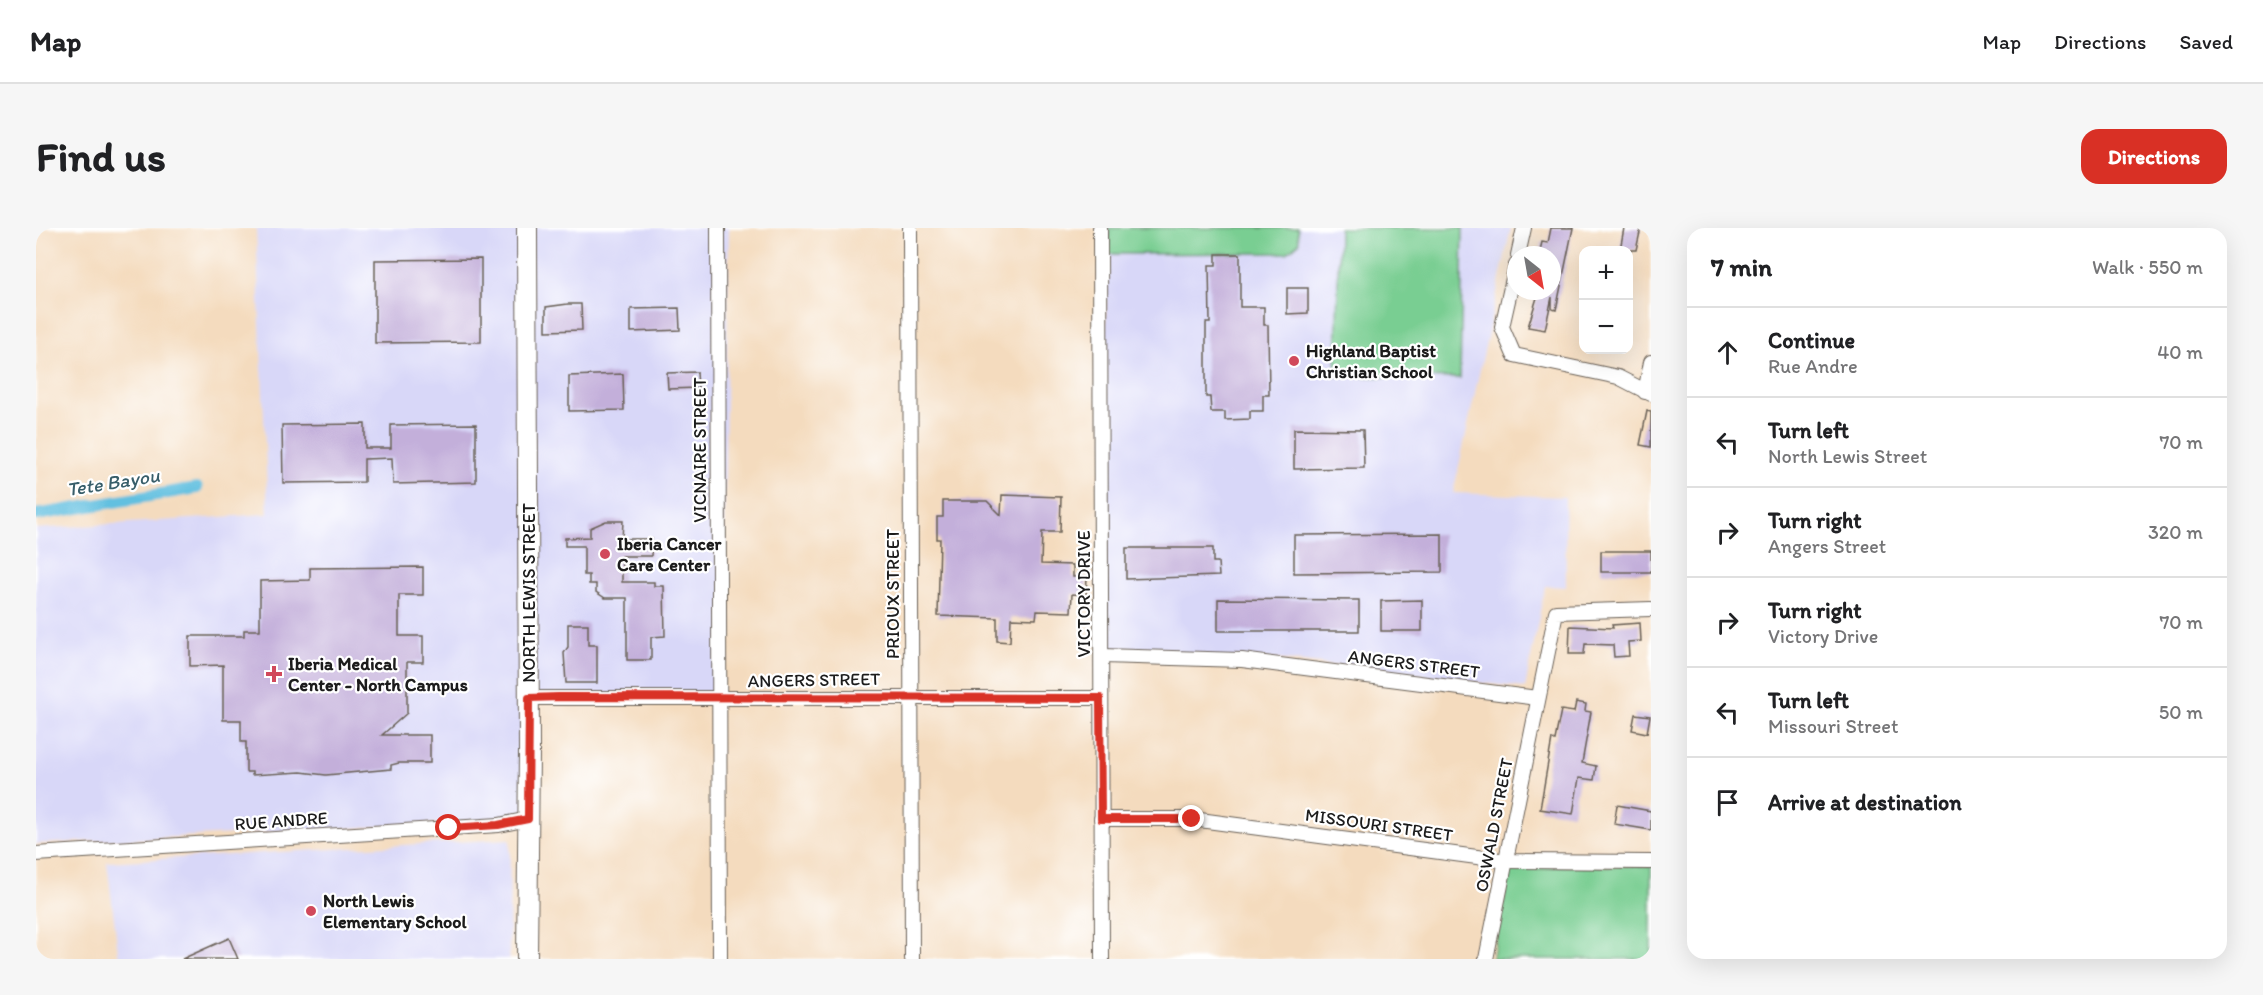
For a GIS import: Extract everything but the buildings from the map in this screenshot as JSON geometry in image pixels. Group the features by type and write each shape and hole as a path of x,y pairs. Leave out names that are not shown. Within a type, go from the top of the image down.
{"main road":[{"name":"NORTH LEWIS STREET","path":"527,228 529,698 527,959"}],"street":[{"name":"VICNAIRE STREET","path":"718,228 720,959"},
{"name":"PRIOUX STREET","path":"910,228 912,959"},
{"name":"VICTORY DRIVE","path":"1100,228 1102,959"},
{"path":"1520,246 1524,228"},
{"path":"1509,300 1503,327 1514,355 1618,377 1648,393 1651,362"},
{"path":"1537,698 1556,612 1651,609"},
{"name":"ANGERS STREET","path":"1102,656 1242,660 1537,698"},
{"name":"ANGERS STREET","path":"529,698 1100,698"},
{"name":"OSWALD STREET","path":"1486,959 1507,861 1537,698"},
{"name":"RUE ANDRE","path":"36,854 498,825 528,819"},
{"name":"MISSOURI STREET","path":"1101,819 1202,820 1507,861 1651,862"}],"shaded area":[{"path":"256,228 729,228 721,699 529,698 528,819 36,844 36,529 268,514"},
{"name":"Highland Baptist Christian School","path":"1107,228 1511,228 1453,493 1565,497 1566,587 1545,586 1525,688 1285,660 1102,656"},
{"name":"North Lewis Elementary School","path":"510,839 509,959 119,959 107,862"}],"green space":[{"path":"1109,228 1298,228 1299,243 1287,253 1108,254"},
{"path":"1339,228 1463,228 1460,378 1336,376"},
{"path":"1511,866 1651,866 1651,959 1492,959"}],"waterway":[{"name":"Tete Bayou","path":"36,515 197,488"}],"place":[{"name":"Highland Baptist Christian School","path":"1294,361"},
{"name":"Iberia Cancer Care Center","path":"605,554"},
{"name":"Iberia Medical Center - North Campus","path":"274,674"},
{"name":"North Lewis Elementary School","path":"311,911"}],"route":[{"path":"449,828 498,825 528,819 529,698 559,697 1100,698 1101,819 1192,819"}]}
